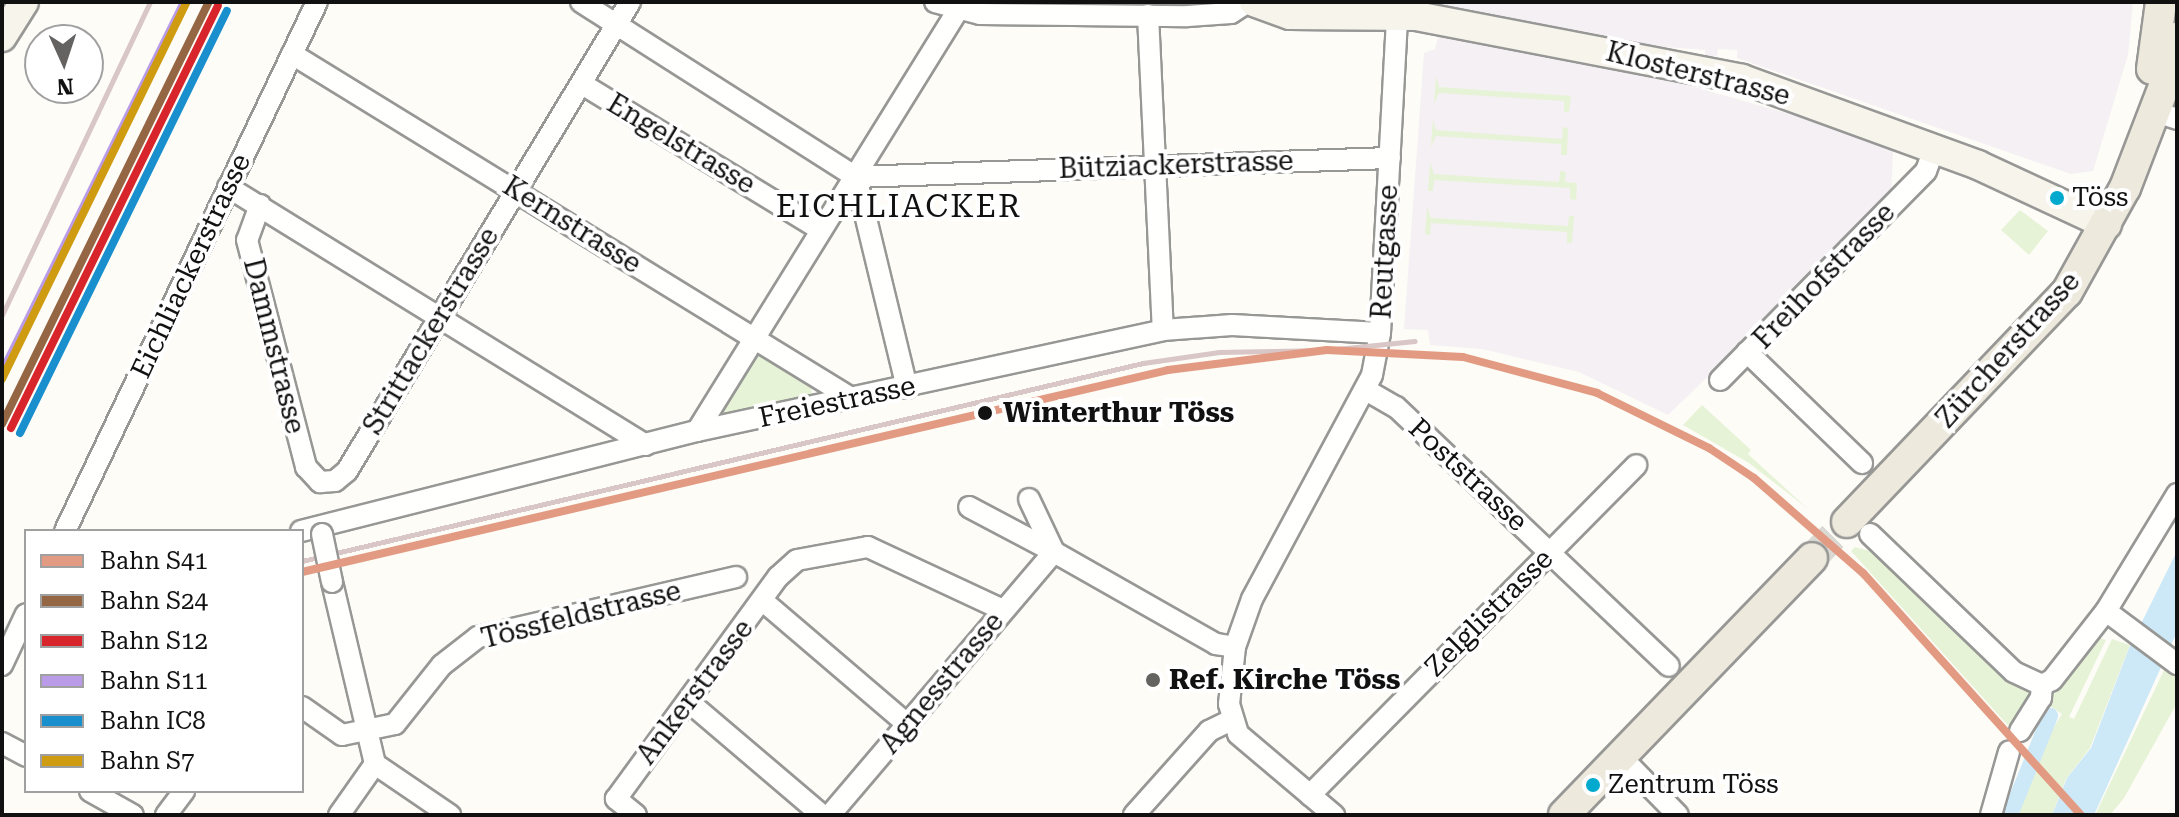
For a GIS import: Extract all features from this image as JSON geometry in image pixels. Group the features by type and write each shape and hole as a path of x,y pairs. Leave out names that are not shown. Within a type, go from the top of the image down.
{"main road":[{"name":"Zürcherstrasse","path":"2161,2 2152,66 2165,115"},
{"name":"Zürcherstrasse","path":"1859,528 2067,292 2107,225 2165,115 2177,38"},
{"path":"1564,815 1628,765 1812,558"}],"street":[{"path":"2,37 24,2"},
{"name":"Eichliackerstrasse","path":"66,529 317,2"},
{"path":"581,2 856,177 907,388"},
{"name":"Strittackerstrasse","path":"320,482 335,481 347,471 438,314 517,191 630,2"},
{"name":"Klosterstrasse","path":"935,2 960,7 1148,15 1231,13 1256,5 1397,15 1742,79 2057,198 2107,225"},
{"path":"697,431 753,336 856,177 960,7"},
{"path":"1148,15 1163,330"},
{"name":"Reutgasse","path":"1232,720 1235,647 1252,599 1366,390 1380,333 1397,15"},
{"name":"Kernstrasse","path":"292,54 851,398"},
{"name":"Engelstrasse","path":"582,84 821,230"},
{"name":"Freihofstrasse","path":"1862,463 1747,352 1926,171 1934,149"},
{"name":"Bütziackerstrasse","path":"856,177 1390,158"},
{"path":"228,187 646,445"},
{"name":"Dammstrasse","path":"260,205 247,240 306,467 320,482"},
{"name":"Freiestrasse","path":"315,530 697,431 907,388 1163,330 1232,325 1380,333"},
{"path":"1720,380 1747,352"},
{"name":"Poststrasse","path":"1366,390 1396,407 1669,666"},
{"name":"Zelglistrasse","path":"1310,795 1636,465"},
{"path":"2042,685 2052,680 2114,617 2177,494"},
{"path":"1029,499 1054,552"},
{"path":"969,507 1216,644 1235,647"},
{"path":"1859,528 2014,672 2042,685"},
{"path":"315,530 332,582 375,764 450,815"},
{"path":"763,601 797,560 859,546 943,579 1003,610"},
{"name":"Agnesstrasse","path":"830,815 1054,552"},
{"name":"Tössfeldstrasse","path":"366,732 401,720 442,665 478,637 736,577"},
{"name":"Ankerstrasse","path":"636,815 616,799 763,601 907,724"},
{"path":"2114,617 2177,664"},
{"path":"2,665 24,618"},
{"path":"2,665 24,653"},
{"path":"2020,731 2041,698 2042,685"},
{"path":"689,702 822,815"},
{"path":"304,708 337,733 366,732"},
{"path":"1134,815 1209,731 1232,720 1253,752 1334,815"},
{"path":"2,743 24,755"},
{"path":"1991,815 2009,752"},
{"path":"339,815 375,764"},
{"path":"1628,765 1678,815"},
{"path":"94,793 133,815"},
{"path":"166,815 182,793"}],"shaded area":[{"path":"1420,2 2133,2 2128,55 2093,171 2071,174 1737,58 1737,50 1718,49 1717,56 1705,56 1705,50 1652,46"},
{"path":"1439,34 1673,81 1811,120 1893,151 1891,200 1668,415 1579,372 1482,349 1430,345 1428,330 1404,329 1424,53 1435,49"}],"green space":[{"path":"1436,76 1439,87 1571,96 1569,112 1564,112 1564,101 1439,93 1434,104"},
{"path":"1433,120 1436,130 1562,139 1563,127 1568,128 1567,155 1561,155 1561,144 1436,136 1431,147"},
{"path":"1430,163 1434,174 1559,182 1560,171 1566,172 1565,182 1577,183 1576,200 1570,199 1570,188 1434,180 1433,191 1428,191"},
{"path":"1427,207 1431,218 1568,226 1569,216 1574,216 1572,243 1567,243 1567,232 1431,223 1430,235 1425,234"},
{"path":"2020,210 2048,231 2029,255 2001,230"},
{"path":"757,352 811,385 812,398 733,416 717,411"},
{"path":"1702,405 1751,450 1748,454 1808,509 1749,463 1683,425"},
{"path":"1855,547 1877,553 2031,693 2013,731 1851,551"},
{"path":"2097,637 2106,640 2069,717 2074,719 2112,639 2130,645 2090,748 2066,779 2052,815 2014,815 2030,766 2062,714 2047,704"},
{"path":"2177,643 2177,703 2124,798 2110,815 2095,815"}],"water":[{"path":"2177,551 2177,632 2094,815 2052,815 2067,778 2091,748 2129,648"}],"waterway":[{"path":"2010,815 2050,716"}],"tunnel":[{"path":"1812,558 1847,522"}],"railway":[{"path":"2,315 150,2"},
{"path":"304,561 1143,363 1219,352 1327,350 1415,341"}],"rail line":[{"name":"S11","path":"2,372 184,2"},
{"name":"S7","path":"2,379 187,2"},
{"name":"S24","path":"2,424 209,2"},
{"name":"S12","path":"11,428 218,6"},
{"name":"IC8","path":"20,433 227,11"},
{"name":"S41","path":"304,572 1168,370 1327,350 1463,357 1597,393 1709,448 1754,478 1863,573 2081,815"}],"place":[{"name":"Töss","path":"2057,198"},
{"name":"Winterthur Töss","path":"985,413"},
{"name":"Ref. Kirche Töss","path":"1153,680"},
{"name":"Zentrum Töss","path":"1593,785"}],"district":[{"name":"EICHLIACKER","path":"899,206"}]}
